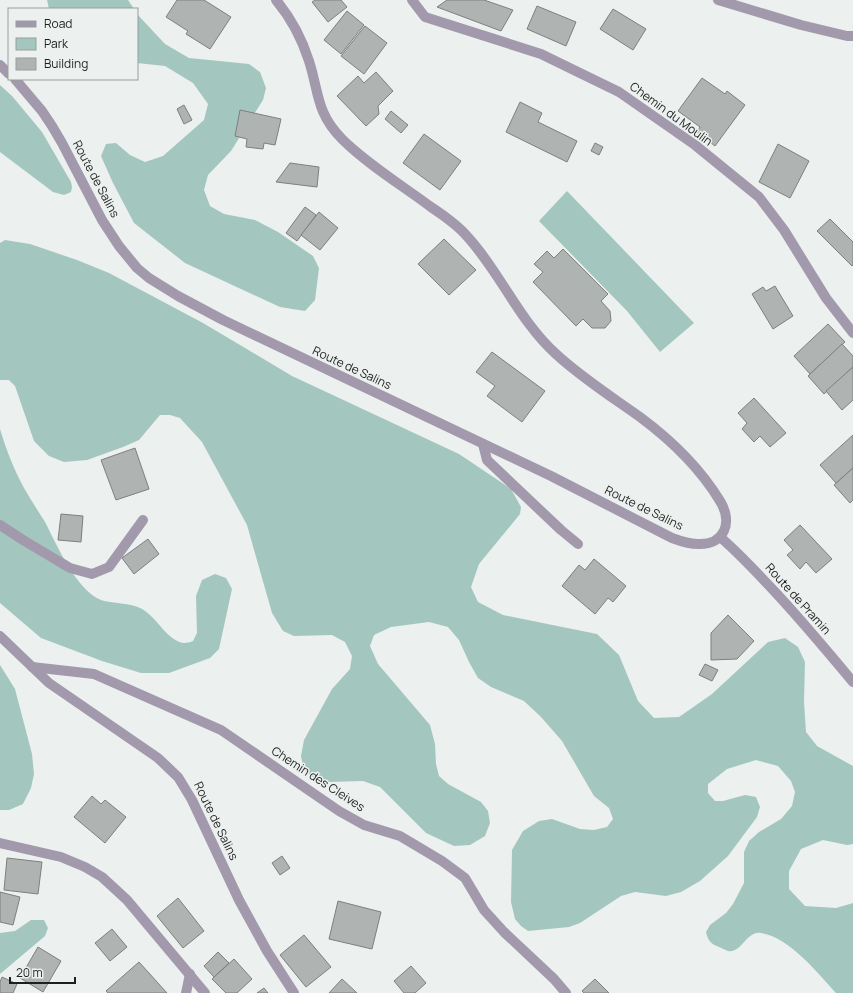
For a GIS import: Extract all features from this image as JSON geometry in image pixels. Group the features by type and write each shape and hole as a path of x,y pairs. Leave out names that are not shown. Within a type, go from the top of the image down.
{"street":[{"path":"276,0 300,39 309,61 319,104 335,131 362,156 458,227 486,259 520,310 549,348 568,365 660,433 693,465 718,497 725,511 727,523 726,529 720,537"},
{"name":"Chemin du Moulin","path":"412,0 425,17 541,54 619,92 695,145 759,197 784,230 826,298 853,333"},
{"path":"718,0 801,25 847,36 853,36"},
{"path":"0,65 8,73"},
{"name":"Route de Salins","path":"16,80 42,111 52,126 102,220 115,240 133,264 149,278 178,296 223,320 595,498 672,538 700,544 713,541 720,537"},
{"path":"483,444 487,460 561,530 578,544"},
{"path":"0,525 70,568 92,574 109,567 143,520"},
{"name":"Route de Pramin","path":"720,537 735,550 768,584 807,627 853,682"},
{"name":"Route de Salins","path":"0,636 49,684 158,758 178,777 192,800 239,900 267,951 294,993"},
{"name":"Chemin des Cleives","path":"32,668 94,674 221,730 339,811 364,825 400,836 442,861 465,878 484,910 504,932 554,979 566,993"},
{"path":"0,843 61,857 85,867 102,877 127,900 205,993"},
{"path":"186,993 190,974"}],"green space":[{"path":"47,0 128,0 133,8 49,8"},
{"path":"138,15 165,44 189,58 249,64 260,72 266,88 263,100 231,151 208,175 204,190 210,206 224,214 255,220 278,232 313,256 319,268 315,300 305,311 280,307 185,263 134,223 101,156 106,144 116,143 130,155 145,162 163,156 204,120 208,104 193,83 165,66 138,63"},
{"path":"0,85 12,96 42,132 71,182 71,192 64,195 53,192 0,152"},
{"path":"567,191 694,323 660,352 627,311 539,221"},
{"path":"5,240 30,244 109,273 203,323 292,376 459,454 511,489 521,507 520,514 479,564 471,587 478,602 503,615 597,634 619,655 638,701 654,718 679,717 712,694 768,642 785,638 798,647 805,662 804,702 806,732 817,746 853,766 853,844 847,845 823,840 801,849 789,871 789,889 805,906 836,908 853,903 853,993 836,993 792,948 772,936 756,933 733,951 728,951 714,945 708,938 706,932 710,925 726,913 733,904 744,883 744,852 749,841 759,832 781,819 792,806 795,792 791,781 778,766 756,760 727,769 708,784 708,793 715,801 723,801 745,795 756,797 760,807 757,817 728,856 700,881 681,892 666,896 635,892 621,896 580,923 569,927 528,931 521,926 515,919 511,902 512,850 523,831 539,821 552,819 580,829 594,830 607,827 613,819 609,808 594,796 562,741 541,717 524,701 491,687 478,678 459,640 448,627 429,622 391,627 374,635 370,646 378,664 430,725 435,744 436,764 439,776 448,784 481,802 488,811 490,823 485,836 470,845 454,846 426,833 380,787 363,781 328,782 317,780 304,771 301,756 304,740 332,689 350,669 352,656 345,642 332,635 294,636 283,631 272,613 247,525 202,442 180,418 170,415 160,415 139,440 87,460 64,462 49,456 34,441 15,386 9,380 0,380 0,243"},
{"path":"0,429 10,459 24,488 45,522 68,566 83,587 92,595 101,600 132,605 142,609 172,638 186,643 193,641 197,633 196,596 202,580 215,574 226,578 232,589 219,649 210,658 169,673 141,673 102,661 41,638 0,603"},
{"path":"0,665 15,689 32,754 34,774 31,788 23,804 9,810 0,810"},
{"path":"31,920 44,920 48,928 45,936 0,974 0,933 15,931"}],"building":[{"path":"177,0 204,0 231,17 210,49 186,34 188,31 166,17"},
{"path":"315,0 341,0 347,7 328,22 312,2"},
{"path":"447,0 484,0 513,10 501,31 437,7"},
{"path":"537,6 576,22 566,46 527,29"},
{"path":"613,9 646,29 633,50 600,29"},
{"path":"347,11 364,25 341,54 324,40"},
{"path":"365,26 387,43 364,74 341,56"},
{"path":"376,72 393,91 378,106 379,114 366,126 337,96 358,76 364,83"},
{"path":"702,78 725,94 727,91 745,105 715,146 697,132 700,127 678,111"},
{"path":"520,102 542,113 538,122 577,141 567,162 506,132"},
{"path":"184,105 192,120 184,124 177,109"},
{"path":"240,110 281,119 275,145 264,143 263,149 246,147 247,139 235,136"},
{"path":"391,111 408,125 401,133 385,119"},
{"path":"424,134 461,161 440,190 403,163"},
{"path":"595,143 603,147 599,155 591,151"},
{"path":"778,144 809,161 790,198 759,182"},
{"path":"290,163 319,167 317,187 276,182"},
{"path":"305,207 316,215 297,241 286,233"},
{"path":"319,212 338,228 320,250 301,235"},
{"path":"830,219 853,242 852,266 817,231"},
{"path":"444,239 476,270 449,295 418,264"},
{"path":"563,249 608,294 601,301 610,311 611,321 605,328 592,328 583,319 576,326 533,282 543,272 534,264 547,251 554,258"},
{"path":"775,286 793,316 773,329 752,294 763,287 766,291"},
{"path":"828,324 845,342 810,374 794,356"},
{"path":"842,344 853,356 853,367 824,394 808,376"},
{"path":"492,352 545,391 522,422 487,396 495,386 476,372"},
{"path":"853,367 853,400 842,410 826,391"},
{"path":"754,398 786,433 770,447 760,436 754,442 742,429 747,423 738,413"},
{"path":"853,435 853,468 836,483 820,465"},
{"path":"135,448 149,489 116,500 101,460"},
{"path":"853,468 853,500 850,503 834,485"},
{"path":"61,514 83,516 81,542 58,540"},
{"path":"800,525 832,559 816,573 806,562 800,569 787,555 793,550 784,540"},
{"path":"148,539 159,554 134,574 122,558"},
{"path":"594,559 626,586 613,602 608,598 595,614 562,586 579,565 585,570"},
{"path":"728,615 754,641 737,659 711,660 711,633"},
{"path":"705,664 718,670 712,681 699,675"},
{"path":"92,796 101,804 105,800 126,817 105,843 74,817"},
{"path":"282,856 290,868 280,875 272,863"},
{"path":"7,858 42,862 38,894 4,890"},
{"path":"0,892 20,897 13,925 0,922"},
{"path":"178,898 204,931 183,948 157,916"},
{"path":"338,901 381,912 372,949 329,939"},
{"path":"112,929 127,947 110,961 95,943"},
{"path":"304,935 331,967 306,987 280,955"},
{"path":"38,947 61,961 43,992 20,978"},
{"path":"218,952 229,963 214,977 204,966"},
{"path":"234,959 252,979 237,993 226,993 212,979"},
{"path":"139,962 167,993 108,993 106,991"},
{"path":"411,966 426,983 415,993 404,993 394,981"},
{"path":"2,977 17,984 13,993 0,993 0,982"},
{"path":"342,979 357,993 329,993"},
{"path":"595,979 609,993 584,993 582,991"},
{"path":"264,988 268,993 257,993"}]}
